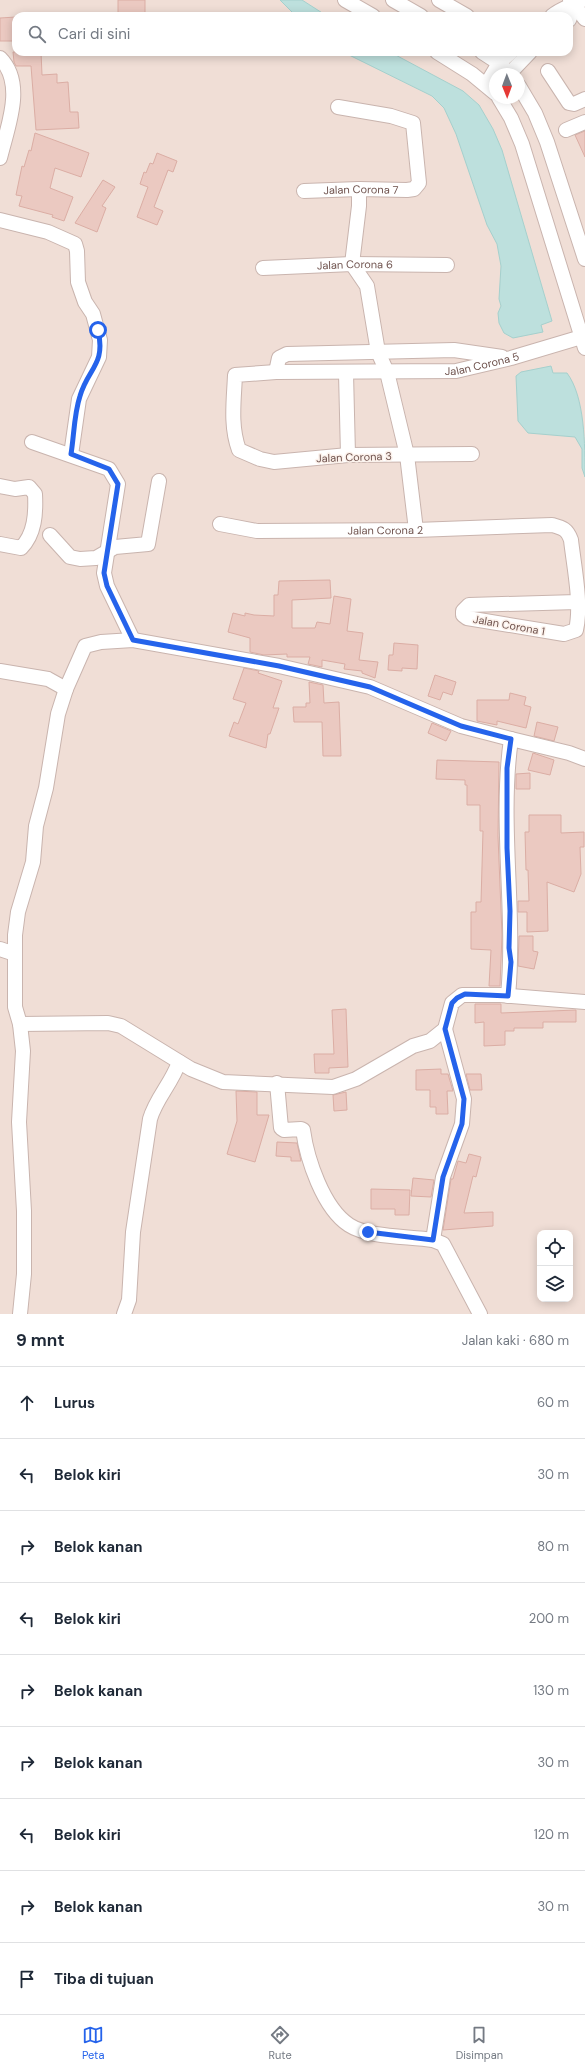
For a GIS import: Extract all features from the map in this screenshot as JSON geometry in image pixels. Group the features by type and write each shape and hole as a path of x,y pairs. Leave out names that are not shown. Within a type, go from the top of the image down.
{"street":[{"path":"345,0 366,12"},
{"path":"393,0 414,12"},
{"path":"439,0 460,12"},
{"path":"557,12 576,1"},
{"path":"576,1 585,19"},
{"path":"572,12 576,1"},
{"path":"443,56 489,88"},
{"path":"489,56 500,63 504,68"},
{"path":"499,68 500,63 507,56"},
{"path":"515,68 526,56"},
{"path":"0,58 4,62 13,84 13,98 0,158"},
{"path":"548,71 570,103 574,104 585,99"},
{"path":"525,96 535,113 547,142 584,251"},
{"path":"503,104 511,118 522,144 584,340 511,358"},
{"name":"Jalan Corona 7","path":"304,191 359,189 407,190 417,187 419,184 413,124 399,118 338,107"},
{"path":"566,130 585,122"},
{"path":"359,189 359,206 352,264 367,286 378,352 386,372 407,455 416,530"},
{"path":"0,220 48,232 75,244 77,251 78,282 85,302 93,314 100,340 100,357 79,399 71,454"},
{"name":"Jalan Corona 6","path":"263,268 352,264 447,265"},
{"name":"Jalan Corona 5","path":"276,372 279,358 287,354 454,350 511,358"},
{"name":"Jalan Corona 5","path":"239,450 235,436 233,413 235,375 276,372 346,373 456,371 511,358"},
{"path":"346,373 348,456"},
{"path":"32,442 71,454 109,469 118,484 104,573 105,581 133,640"},
{"name":"Jalan Corona 3","path":"239,450 260,459 274,462 348,456 472,454"},
{"path":"50,535 70,556 80,559 96,558 122,546 148,544 159,481"},
{"path":"0,486 15,489 29,487 35,494 32,533 28,542 21,548 0,544"},
{"name":"Jalan Corona 2","path":"220,524 257,531 416,530 552,525 563,528 568,532 571,540 577,602"},
{"name":"Jalan Corona 1","path":"577,602 578,620 576,630 564,634 467,618 463,615 463,611 470,605 577,602"},
{"path":"20,1314 24,1274 24,1211 19,1122 23,1051 20,1024 15,1007 15,935 18,912 32,862 36,826 46,788 58,714 66,689 85,646 101,642 133,640 279,666 370,687 461,726 569,753 585,759"},
{"path":"0,671 48,679 66,689"},
{"path":"508,996 511,962 509,948 510,911 507,848 507,768 511,739"},
{"path":"0,949 15,954"},
{"path":"433,1240 443,1177 462,1124 464,1099 445,1029 452,1003 462,995 508,996 585,1002"},
{"path":"20,1024 103,1023 121,1026 191,1069 223,1082 277,1083 333,1087 356,1080 413,1046 430,1041 445,1029"},
{"path":"124,1314 129,1300 134,1232 150,1119 157,1102 175,1075 179,1062"},
{"path":"277,1083 281,1128 284,1130 301,1128 303,1130 311,1168 329,1203 349,1225 368,1232 433,1240 442,1244 480,1314"}],"shaded area":[{"path":"0,0 585,0 585,1314 0,1314"}],"water":[{"path":"280,0 302,0 321,12 292,12"},
{"path":"351,56 397,56 463,91 479,105 493,129 502,150 552,321 541,325 543,332 513,338 504,333 499,323 498,313 501,306 499,299 501,266 497,244 487,225 456,134 444,108 432,96"},
{"path":"551,366 553,373 567,373 573,383 581,408 585,451 585,477 582,468 582,449 575,437 528,433 518,421 516,376 521,372"}],"building":[{"path":"118,0 145,0 145,12 118,12"},
{"path":"12,17 12,41 0,41 0,18"},
{"path":"13,56 41,56 42,75 57,74 57,83 68,82 70,112 78,112 79,128 36,130 31,66 16,66"},
{"path":"585,131 585,157 575,135"},
{"path":"35,133 89,153 81,177 55,168 50,188 73,197 64,221 52,217 53,215 19,206 22,196 16,195 22,166 24,167 29,150 31,151"},
{"path":"157,153 177,161 173,172 168,170 154,207 163,211 157,225 137,217 148,187 140,184 144,172 146,173 150,163 153,164"},
{"path":"103,180 115,187 102,206 106,208 97,232 75,223"},
{"path":"330,580 331,598 292,600 292,628 315,628 317,622 330,624 334,596 351,599 347,631 363,633 359,660 378,662 375,678 362,673 362,671 344,669 345,664 322,660 322,667 308,664 310,657 287,657 287,654 264,655 250,652 250,638 228,632 233,613 245,616 245,613 274,616 274,595 278,595 279,581"},
{"path":"394,643 418,645 417,669 402,668 402,671 388,670 389,655 393,655"},
{"path":"244,668 259,671 258,673 282,681 273,708 279,708 270,734 268,734 266,748 229,736 234,722 238,724 246,703 233,699"},
{"path":"435,675 456,682 452,695 443,692 440,700 428,696"},
{"path":"309,682 323,685 324,703 339,702 341,756 323,756 322,722 294,722 293,707 306,707 306,703 310,703"},
{"path":"510,693 526,697 524,705 531,707 526,728 497,721 497,725 477,721 477,700 509,700"},
{"path":"537,722 558,727 554,741 534,736"},
{"path":"432,723 451,731 446,741 428,733"},
{"path":"533,753 554,760 550,775 528,770"},
{"path":"437,760 499,762 498,836 502,935 500,986 489,986 491,950 471,949 471,912 476,912 476,902 481,902 483,831 480,831 480,805 467,805 467,785 465,785 465,780 436,779"},
{"path":"530,773 530,789 516,789 516,774"},
{"path":"529,815 561,815 561,833 584,832 584,847 580,847 581,874 574,892 547,882 548,931 527,932 527,912 518,912 518,901 529,901 528,870 526,870 525,832 529,832"},
{"path":"519,936 533,936 533,951 538,952 534,969 518,966"},
{"path":"475,1004 501,1004 501,1013 576,1010 576,1022 543,1022 543,1028 514,1028 514,1031 505,1031 505,1045 484,1046 484,1022 475,1023"},
{"path":"346,1009 348,1067 329,1068 329,1073 315,1073 314,1054 334,1054 332,1010"},
{"path":"441,1069 441,1074 448,1074 453,1091 447,1091 448,1114 436,1114 436,1107 430,1107 430,1090 416,1090 416,1070"},
{"path":"466,1074 481,1074 482,1090 470,1090"},
{"path":"236,1091 257,1092 257,1115 269,1115 255,1162 227,1154 237,1121"},
{"path":"346,1092 347,1110 334,1111 333,1095"},
{"path":"277,1142 297,1143 301,1161 291,1161 291,1157 276,1156"},
{"path":"469,1154 481,1157 476,1177 473,1176 464,1213 493,1212 493,1226 443,1230 451,1179 453,1179 458,1161 466,1163"},
{"path":"413,1178 434,1180 431,1197 411,1196"},
{"path":"371,1189 410,1190 409,1215 395,1215 395,1209 371,1209"}],"route":[{"path":"98,330 100,340 100,357 81,392 71,454 109,469 115,476 118,484 104,573 107,586 133,640 279,666 370,687 461,726 511,739 507,768 507,848 510,873 509,948 511,962 508,996 465,994 454,999 452,1003 445,1029 464,1099 462,1124 443,1177 433,1240 368,1232"}]}
